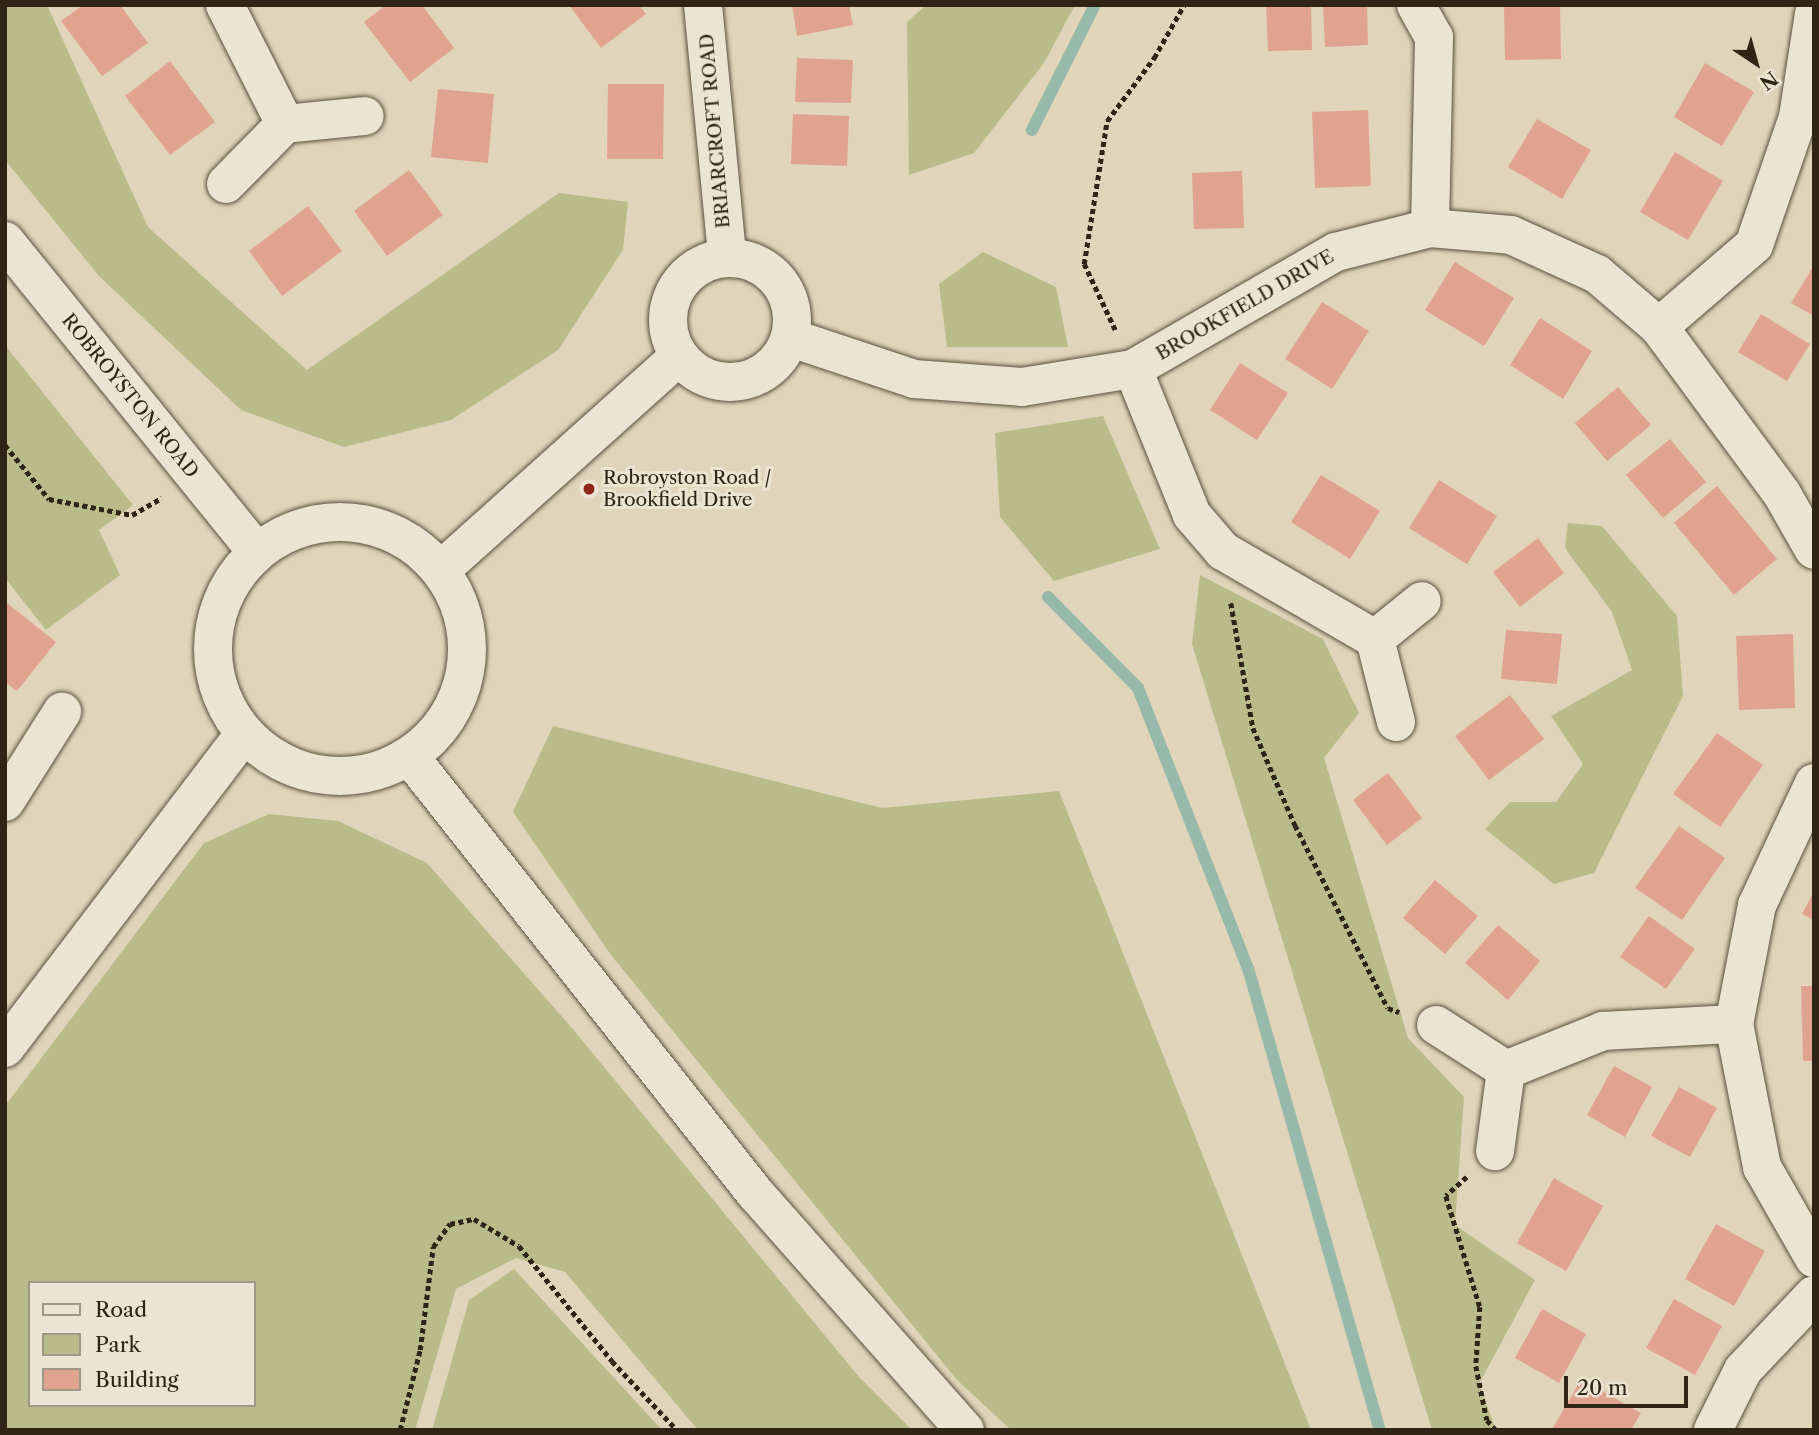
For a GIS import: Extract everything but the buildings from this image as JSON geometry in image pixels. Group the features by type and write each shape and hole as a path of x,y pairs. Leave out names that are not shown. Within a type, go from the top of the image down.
{"street":[{"path":"225,5 285,124"},
{"name":"BRIARCROFT ROAD","path":"703,5 727,257"},
{"path":"1416,5 1434,37 1430,228"},
{"path":"1659,327 1754,245 1798,117 1814,14"},
{"path":"226,184 285,124 365,116"},
{"name":"BROOKFIELD DRIVE","path":"790,338 914,379 1022,387 1133,369 1336,252 1430,228 1511,234 1597,274 1659,327 1782,494 1814,550"},
{"name":"ROBROYSTON ROAD","path":"5,241 255,550"},
{"path":"727,257 753,261 779,280 792,309 790,338 776,362 737,383 696,374 678,357 666,323 671,296 688,272 727,257"},
{"path":"442,569 678,357"},
{"path":"1133,369 1192,515 1223,551 1375,639 1396,722"},
{"path":"311,522 386,527 442,569 468,628 455,707 410,757 371,774 310,774 267,755 243,736 214,678 219,601 255,550 311,522"},
{"path":"1375,639 1422,601"},
{"path":"5,802 62,712"},
{"path":"5,1048 243,736"},
{"path":"410,757 755,1193 965,1430"},
{"path":"1814,783 1757,905 1734,1024 1762,1167 1814,1258"},
{"path":"1506,1070 1603,1031 1734,1024"},
{"path":"1436,1025 1506,1070"},
{"path":"1495,1151 1506,1070"},
{"path":"1713,1430 1742,1370 1814,1295"}],"path":[{"path":"1133,369 1084,264 1107,121 1154,58 1184,5"},
{"path":"5,445 49,499 132,515 195,478"},
{"path":"1223,551 1253,728 1295,825 1388,1008 1436,1025"},
{"path":"1495,1151 1446,1196 1480,1307 1476,1366 1487,1420 1496,1430"},
{"path":"400,1430 420,1350 433,1247 450,1224 474,1219 519,1246 612,1361 677,1430"}],"green space":[{"path":"5,5 47,5 148,227 307,370 559,193 628,202 623,250 558,350 451,420 344,447 241,410 99,276 5,160"},
{"path":"926,5 1075,5 1044,63 974,153 909,175 907,22"},
{"path":"983,252 1056,287 1068,347 947,347 939,284"},
{"path":"5,345 133,505 99,530 120,575 46,630 5,578"},
{"path":"1103,416 1160,549 1054,581 1000,517 995,433"},
{"path":"1568,523 1602,526 1677,616 1683,696 1594,873 1554,884 1485,829 1510,802 1556,802 1583,764 1551,716 1632,670 1612,612 1565,548"},
{"path":"1200,575 1323,639 1359,713 1324,758 1408,1038 1464,1097 1455,1225 1535,1280 1479,1384 1496,1430 1432,1430 1192,644"},
{"path":"553,726 882,808 1059,791 1311,1430 1011,1430 957,1380 611,955 513,812"},
{"path":"269,814 338,821 427,863 572,1028 859,1377 912,1430 698,1430 565,1272 516,1258 456,1289 415,1430 5,1430 5,1106 204,843"},
{"path":"514,1269 662,1430 432,1430 469,1300"}],"waterway":[{"path":"1032,130 1095,5"},
{"path":"1048,597 1138,688 1248,968 1380,1430"}],"place":[{"name":"Robroyston Road / Brookfield Drive","path":"589,489"}]}
